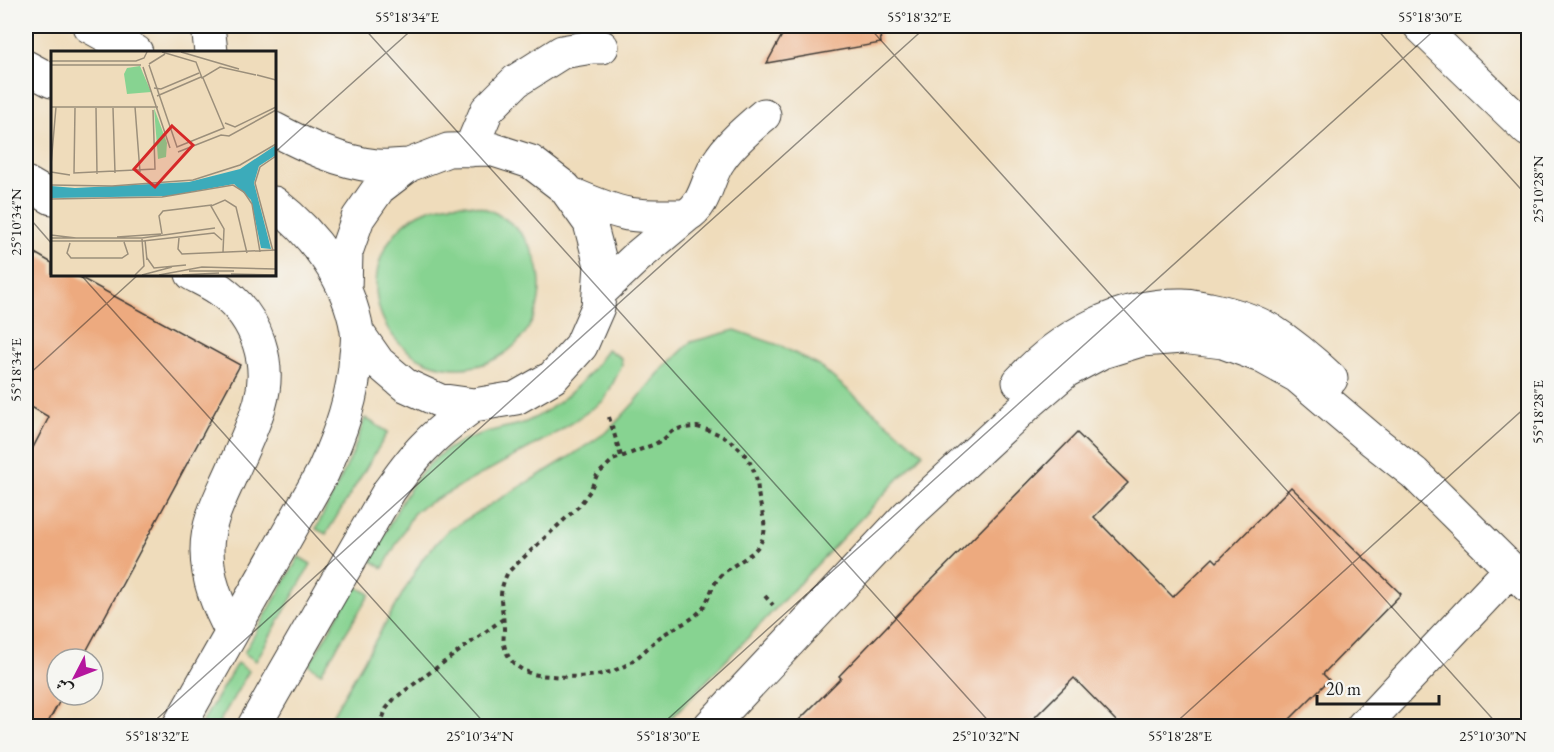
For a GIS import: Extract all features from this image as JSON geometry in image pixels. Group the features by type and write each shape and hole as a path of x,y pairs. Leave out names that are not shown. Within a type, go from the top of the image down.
{"street":[{"path":"89,26 134,51"},
{"path":"208,26 212,51"},
{"path":"1420,26 1528,130"},
{"path":"470,150 487,110 516,81 562,52 602,47"},
{"path":"599,293 637,257 700,205 711,173 720,158 764,115"},
{"path":"276,130 323,153 350,161 377,166 409,165"},
{"path":"345,290 346,252 358,218 379,188 409,165 448,150 491,149 531,162 565,188 590,223 601,265 598,307 581,346 553,377 516,398 474,405 438,400 405,385 378,362 357,332"},
{"path":"26,183 51,197"},
{"path":"569,193 626,213 686,216"},
{"path":"179,726 323,472 338,439 349,404 356,369 357,332 345,290 315,243 297,222 276,205"},
{"path":"196,276 224,292 238,306 250,322 259,340 264,361 264,382 260,403 245,443 212,515 207,549 210,583 232,632"},
{"path":"710,726 908,515 1066,370 1102,352 1141,340 1172,337 1222,342 1261,356 1297,376 1414,473 1520,577 1363,726"},
{"path":"254,726 389,491 426,445 474,405"}],"path":[{"path":"609,417 621,456"},
{"path":"697,427 726,437 739,447 748,460 758,486 765,530 759,546 718,577 708,599 690,621 662,636 636,659 611,672 598,675 536,674 524,671 514,664 507,654 504,642 504,618 500,594 508,572 579,506 590,491 597,475 613,460 655,444 672,431 697,427"},
{"path":"380,726 386,709 395,698 504,618"}],"green space":[{"path":"458,204 474,205 489,210 516,228 534,255 539,270 539,302 534,317 516,344 489,362 474,367 458,368 442,367 427,362 400,344 382,317 377,302 376,286 377,270 382,255 400,228 427,210 442,205"},
{"path":"735,330 781,346 819,366 923,453 664,726 326,726 423,558 447,531 608,431 658,374 691,342"},
{"path":"607,349 621,358 622,365 602,402 558,432 420,508 413,514 383,568 371,561 408,492 437,457 464,440 518,425 550,409 582,382"},
{"path":"365,418 388,432 326,534 316,529 352,455"},
{"path":"299,557 311,564 256,661 244,653"},
{"path":"355,586 370,594 321,673 309,665"},
{"path":"237,663 249,671 217,726 200,726"}],"building":[{"path":"787,26 879,26 881,43 767,63"},
{"path":"26,248 51,262 51,276 78,276 240,365 88,647 45,647 45,707 56,707 46,726 26,726 26,461 49,417 26,404"},
{"path":"1077,433 1128,483 1094,517 1173,597 1213,558 1217,562 1291,487 1401,594 1323,674 1329,680 1283,726 1121,726 1074,678 1026,726 793,726 841,678 839,676 912,600"}]}
